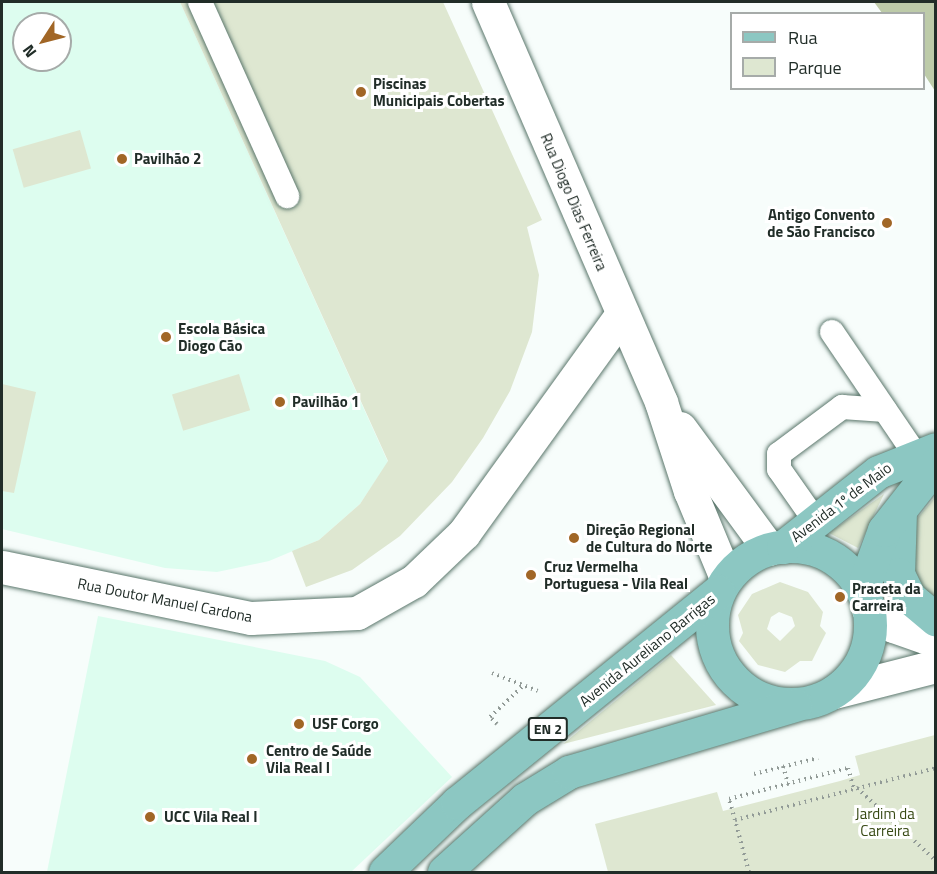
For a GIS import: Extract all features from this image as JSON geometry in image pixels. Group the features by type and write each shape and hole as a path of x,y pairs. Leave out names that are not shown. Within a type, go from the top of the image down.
{"main road":[{"name":"Avenida 1º de Maio","path":"776,548 878,471 929,456"},
{"path":"444,873 525,799 569,772 834,692 864,656 865,600 872,552 929,456"},
{"path":"902,501 895,543 898,574 909,597 936,620"},
{"name":"EN 2","path":"722,585 776,548"},
{"path":"776,548 828,557 865,600"},
{"path":"722,585 713,638 733,680 774,703 797,704"},
{"name":"Avenida Aureliano Barrigas","path":"385,873 457,803 722,585"}],"street":[{"name":"Rua Diogo Dias Ferreira","path":"488,2 661,402"},
{"name":"Rua Doutor Manuel Cardona","path":"2,567 251,618 357,613 414,581 464,533 622,314"},
{"path":"661,402 776,548"},
{"path":"661,402 722,585"},
{"path":"865,600 893,626 936,641"},
{"path":"834,692 936,666"}],"lane":[{"path":"200,2 287,196"},
{"path":"832,332 885,410 929,456"},
{"path":"814,519 779,469 779,454 842,407 885,410"}],"path":[{"path":"492,673 541,692"},
{"path":"490,717 524,685"},
{"path":"754,774 818,758"},
{"path":"783,766 788,784"},
{"path":"749,873 729,799 848,768 855,789 936,861"},
{"path":"735,820 936,768"}],"shaded area":[{"name":"Escola Básica Diogo Cão","path":"2,2 180,2 388,462 360,504 319,540 269,561 217,572 165,568 2,529"},
{"path":"874,2 935,2 935,91 925,76 925,12 881,12"},
{"name":"Centro de Saúde Vila Real I","path":"98,616 325,661 360,677 452,777 351,872 47,872"}],"green space":[{"path":"180,2 443,2 542,220 527,227 539,275 532,332 510,391 483,438 452,482 400,536 352,570 306,587 292,551 319,540 360,504 388,461"},
{"path":"80,130 91,168 24,188 13,149"},
{"path":"239,374 250,410 183,431 172,394"},
{"path":"2,384 36,392 14,493 2,491"},
{"path":"884,494 858,548 829,533"},
{"path":"935,497 935,605 914,577 915,521"},
{"path":"780,582 808,592 823,612 820,626 826,633 812,661 800,661 785,672 758,665 739,641 743,633 738,615 752,594","holes":["779,612 792,617 795,626 780,641 767,629 771,617"]},
{"path":"671,655 716,705 563,744"},
{"name":"Jardim da Carreira","path":"935,735 935,872 608,872 595,824 717,792 723,811 840,781 860,775 855,756"}],"place":[{"name":"Piscinas Municipais Cobertas","path":"361,92"},
{"name":"Pavilhão 2","path":"122,159"},
{"name":"Antigo Convento de São Francisco","path":"887,223"},
{"name":"Escola Básica Diogo Cão","path":"166,337"},
{"name":"Pavilhão 1","path":"280,402"},
{"name":"Direção Regional de Cultura do Norte","path":"574,538"},
{"name":"Cruz Vermelha Portuguesa - Vila Real","path":"531,575"},
{"name":"Praceta da Carreira","path":"840,597"},
{"name":"USF Corgo","path":"299,724"},
{"name":"Centro de Saúde Vila Real I","path":"252,759"},
{"name":"UCC Vila Real I","path":"150,817"}]}
